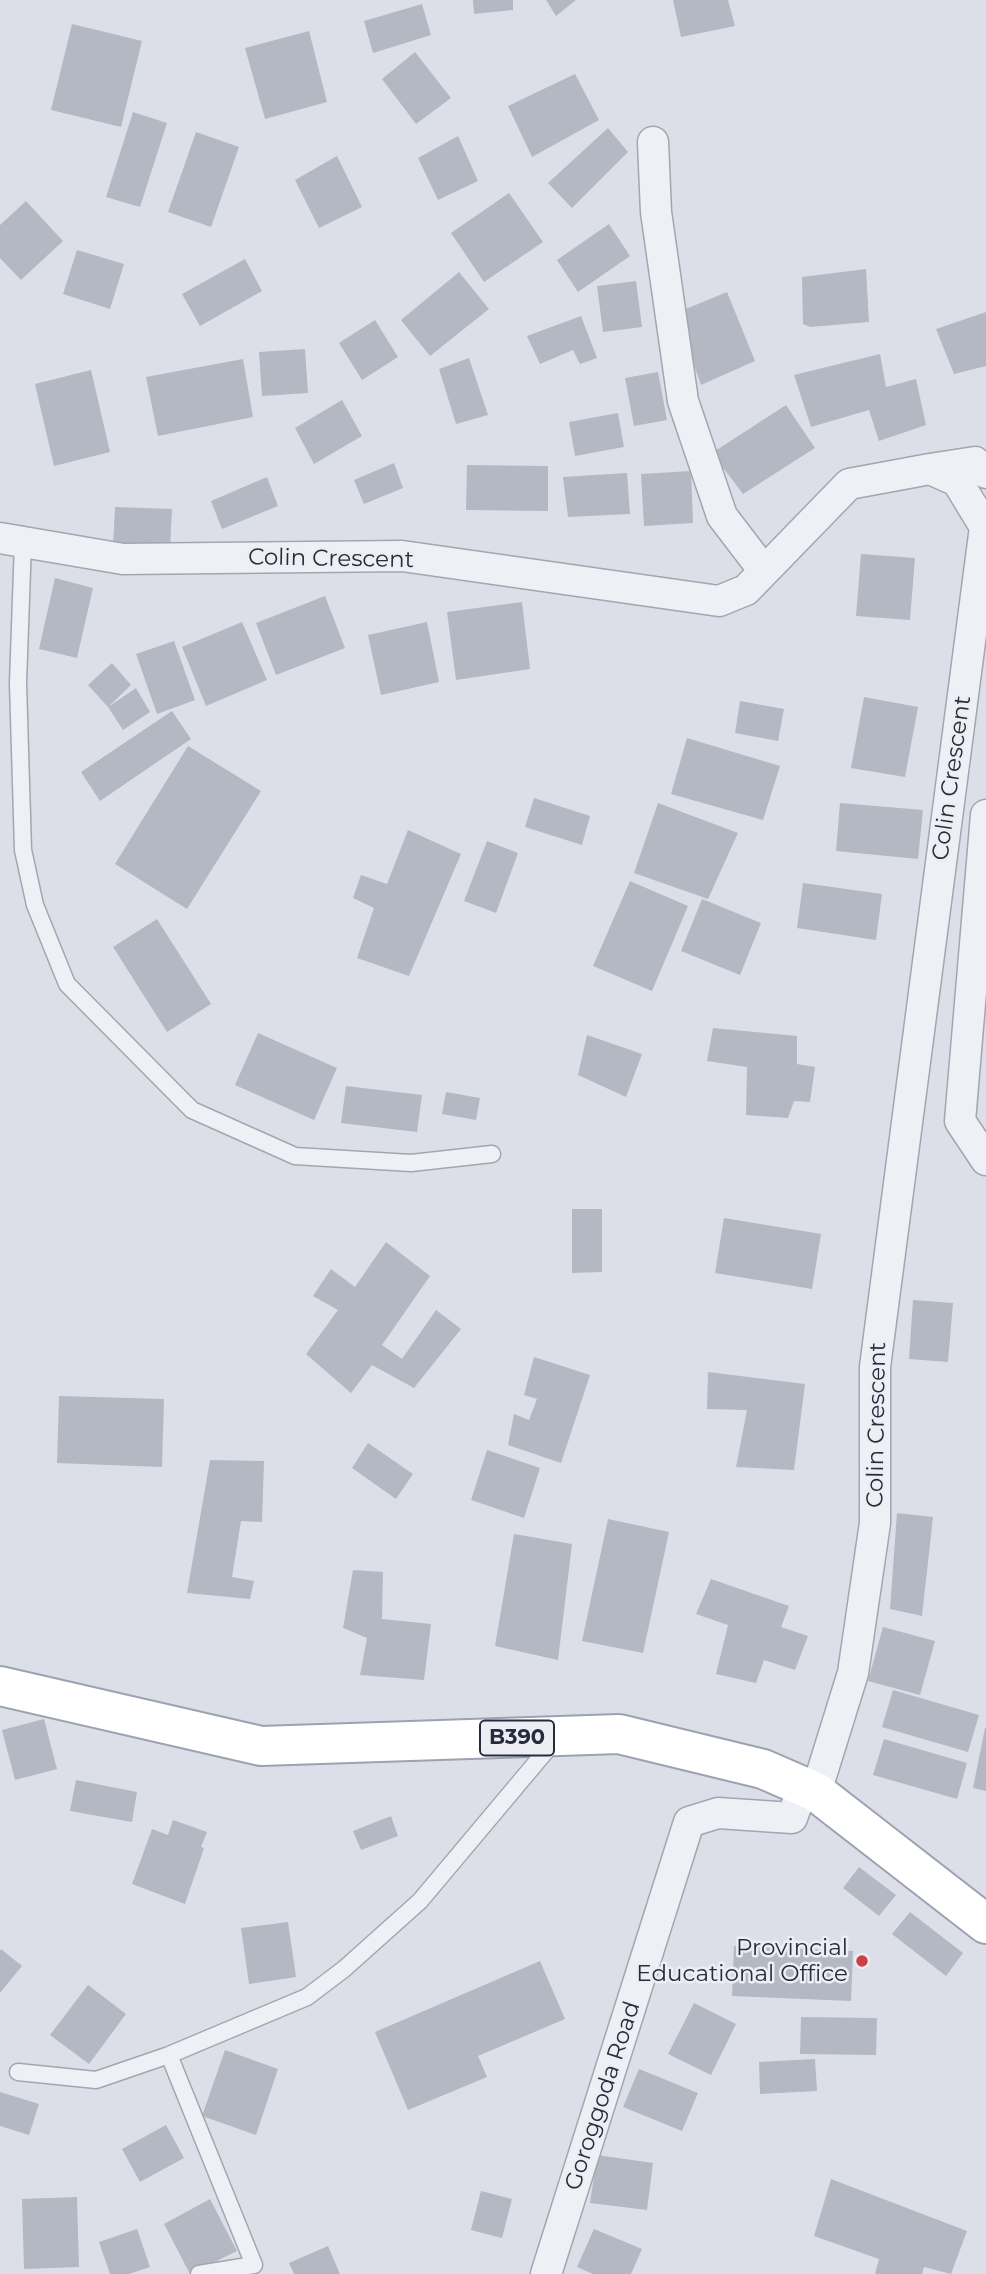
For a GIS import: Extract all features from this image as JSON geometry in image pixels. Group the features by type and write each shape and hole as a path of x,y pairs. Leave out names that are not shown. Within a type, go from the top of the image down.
{"main road":[{"name":"B390","path":"0,1686 261,1746 619,1734 763,1769 810,1790 986,1924"}],"street":[{"path":"653,142 656,212 683,401 722,516 764,571"},
{"path":"930,469 975,462 986,473"},
{"name":"Colin Crescent","path":"12,540 123,559 402,556 719,601 746,590 849,484 930,469 957,481 986,528 875,1367 875,1523 853,1673 810,1790 792,1818 718,1813 690,1822 684,1839"},
{"path":"986,815 960,1121 986,1160"},
{"name":"Goroggoda Road","path":"546,2274 684,1839"}],"lane":[{"path":"12,540 23,850 36,905 67,984 192,1110 295,1156 411,1163 492,1154"},
{"path":"18,2072 96,2080 169,2055 307,1997 344,1969 420,1901 559,1736"},
{"path":"169,2055 254,2265 199,2274"}],"building":[{"path":"473,0 513,0 513,10 474,14"},
{"path":"546,0 576,0 556,16"},
{"path":"673,0 728,0 735,26 681,37"},
{"path":"422,4 431,35 373,53 364,21"},
{"path":"72,24 142,41 121,127 51,110"},
{"path":"309,31 327,102 265,119 245,48"},
{"path":"415,52 451,98 416,124 382,79"},
{"path":"575,74 599,120 532,157 508,106"},
{"path":"133,112 167,123 140,207 106,197"},
{"path":"608,128 628,152 572,208 548,183"},
{"path":"196,132 239,147 211,227 168,212"},
{"path":"458,136 478,181 438,200 418,158"},
{"path":"337,156 362,207 319,228 295,180"},
{"path":"509,193 543,242 484,282 451,233"},
{"path":"26,201 63,241 21,280 0,258 0,225"},
{"path":"609,224 630,256 578,292 557,260"},
{"path":"77,250 124,264 110,309 63,294"},
{"path":"245,259 262,291 200,326 182,294"},
{"path":"866,269 869,322 810,327 803,324 802,277"},
{"path":"459,272 489,309 430,356 401,320"},
{"path":"636,281 642,327 603,332 597,286"},
{"path":"727,292 755,361 701,385 676,313"},
{"path":"986,312 986,366 954,374 936,329"},
{"path":"581,316 597,358 580,364 573,350 540,364 527,336"},
{"path":"375,320 398,357 362,380 339,343"},
{"path":"305,349 308,393 262,396 259,352"},
{"path":"880,354 886,387 916,379 926,425 879,441 869,410 811,427 794,375"},
{"path":"469,358 488,415 456,424 439,369"},
{"path":"243,359 253,417 158,436 146,377"},
{"path":"91,370 110,452 54,466 35,384"},
{"path":"658,372 667,420 634,426 625,378"},
{"path":"342,400 362,436 314,464 295,428"},
{"path":"786,405 815,448 743,494 712,453"},
{"path":"618,413 624,447 575,456 569,422"},
{"path":"394,463 403,488 364,504 354,480"},
{"path":"467,465 548,466 548,511 466,510"},
{"path":"691,471 693,523 644,526 641,474"},
{"path":"627,473 630,514 568,517 563,477"},
{"path":"267,477 278,506 222,529 211,501"},
{"path":"115,507 172,509 170,549 113,547"},
{"path":"861,554 915,558 910,620 856,616"},
{"path":"55,578 93,588 77,658 39,649"},
{"path":"325,596 345,648 276,675 256,623"},
{"path":"522,602 530,669 456,680 447,612"},
{"path":"242,622 267,680 206,706 182,647"},
{"path":"427,622 439,682 381,695 368,635"},
{"path":"174,641 195,700 157,714 136,654"},
{"path":"112,663 131,685 108,707 88,685"},
{"path":"136,688 150,712 123,730 108,707"},
{"path":"864,697 918,707 905,777 851,768"},
{"path":"740,701 784,709 778,741 735,733"},
{"path":"172,711 191,739 100,801 81,772"},
{"path":"687,738 780,766 763,820 671,794"},
{"path":"188,746 261,791 187,909 115,864"},
{"path":"534,798 590,816 582,845 525,827"},
{"path":"658,803 738,833 708,899 634,873"},
{"path":"840,803 923,810 918,859 836,851"},
{"path":"408,830 461,854 409,976 357,958 374,908 353,898 361,875 387,884"},
{"path":"487,841 518,853 496,913 464,901"},
{"path":"630,881 688,906 652,991 593,966"},
{"path":"803,883 882,894 876,940 797,928"},
{"path":"702,899 761,923 740,975 681,951"},
{"path":"157,919 211,1004 167,1032 113,947"},
{"path":"713,1028 797,1036 797,1064 815,1067 810,1102 794,1101 788,1118 746,1115 747,1067 707,1061"},
{"path":"258,1033 337,1068 314,1120 235,1085"},
{"path":"587,1035 642,1054 626,1097 578,1075"},
{"path":"346,1086 422,1095 417,1132 341,1123"},
{"path":"446,1092 480,1098 476,1120 442,1114"},
{"path":"572,1209 602,1209 602,1272 572,1273"},
{"path":"724,1218 821,1234 812,1289 715,1273"},
{"path":"386,1242 430,1276 382,1345 402,1359 436,1310 461,1329 414,1388 372,1365 351,1393 306,1354 338,1310 313,1296 331,1269 355,1287"},
{"path":"913,1300 953,1303 948,1362 909,1359"},
{"path":"534,1357 590,1375 561,1463 508,1445 514,1414 529,1420 537,1399 524,1395"},
{"path":"708,1372 805,1384 794,1470 736,1467 747,1410 707,1409"},
{"path":"59,1396 164,1399 162,1467 57,1463"},
{"path":"368,1443 413,1474 396,1499 352,1468"},
{"path":"487,1450 540,1468 524,1518 471,1500"},
{"path":"210,1460 264,1461 262,1522 241,1521 232,1577 254,1581 250,1599 187,1593"},
{"path":"897,1513 933,1517 922,1616 890,1609"},
{"path":"608,1519 669,1532 643,1653 582,1641"},
{"path":"514,1534 572,1544 558,1660 495,1646"},
{"path":"353,1570 383,1572 382,1619 431,1624 424,1680 360,1675 367,1638 343,1628"},
{"path":"711,1579 789,1606 781,1627 808,1636 795,1670 764,1660 756,1683 716,1674 728,1625 696,1614"},
{"path":"883,1627 935,1641 920,1695 868,1681"},
{"path":"893,1690 979,1715 968,1752 882,1727"},
{"path":"44,1719 57,1769 15,1780 2,1730"},
{"path":"986,1728 986,1791 973,1788"},
{"path":"884,1739 967,1763 957,1799 873,1775"},
{"path":"76,1780 137,1792 132,1822 70,1811"},
{"path":"391,1816 398,1836 361,1850 353,1831"},
{"path":"173,1820 207,1832 185,1904 132,1884 152,1829 168,1835"},
{"path":"859,1867 896,1895 879,1916 843,1888"},
{"path":"910,1912 963,1953 946,1976 892,1934"},
{"path":"288,1922 296,1977 249,1984 241,1928"},
{"path":"734,1946 853,1951 851,2001 732,1996"},
{"path":"1,1949 22,1966 0,1993 0,1951"},
{"path":"540,1961 565,2019 478,2056 487,2077 408,2110 375,2032"},
{"path":"88,1985 126,2014 89,2064 50,2035"},
{"path":"694,2003 736,2024 711,2075 668,2054"},
{"path":"801,2017 877,2018 876,2055 800,2054"},
{"path":"225,2050 278,2069 256,2135 202,2116"},
{"path":"815,2059 817,2091 760,2094 759,2062"},
{"path":"639,2069 698,2093 682,2131 623,2107"},
{"path":"0,2092 39,2104 29,2135 0,2126"},
{"path":"166,2125 184,2158 140,2182 122,2149"},
{"path":"597,2155 653,2163 647,2210 590,2203"},
{"path":"831,2179 967,2231 951,2274 924,2267 922,2274 875,2274 879,2259 814,2236"},
{"path":"481,2191 512,2199 502,2238 471,2230"},
{"path":"77,2197 79,2267 24,2269 22,2199"},
{"path":"210,2199 237,2251 190,2274 164,2224"},
{"path":"137,2229 150,2267 129,2274 110,2274 99,2242"},
{"path":"594,2229 642,2249 631,2274 593,2274 577,2267"},
{"path":"328,2246 340,2274 294,2274 289,2263"}],"place":[{"name":"Provincial Educational Office","path":"862,1961"}]}
